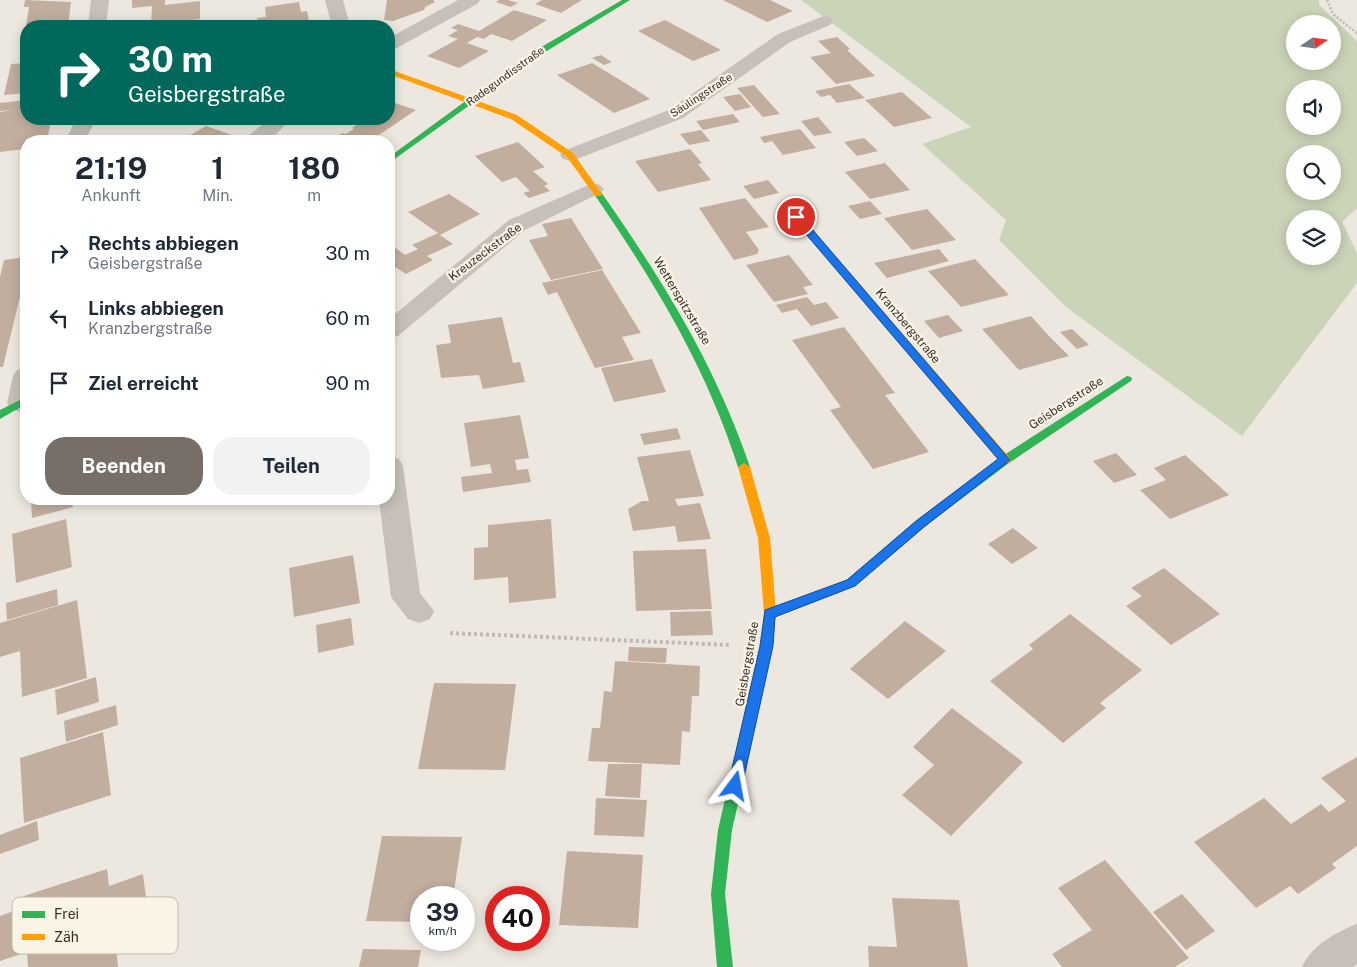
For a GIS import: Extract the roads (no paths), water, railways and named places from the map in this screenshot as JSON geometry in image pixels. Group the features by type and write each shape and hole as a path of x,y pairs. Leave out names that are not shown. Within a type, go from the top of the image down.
{"street":[{"path":"98,20 100,0"},
{"path":"334,0 339,20"},
{"path":"395,42 471,0"},
{"name":"Radegundisstraße","path":"395,157 527,60 576,28 627,0"},
{"name":"Säulingstraße","path":"570,155 676,114 784,38 824,21"},
{"name":"Wetterspitzstraße","path":"395,73 514,117 570,155 686,329 715,388 741,457 764,538 770,614"},
{"path":"261,135 274,125"},
{"name":"Kreuzeckstraße","path":"395,326 446,282 518,225 593,189"},
{"name":"Kranzbergstraße","path":"790,209 1004,460"},
{"name":"Geisbergstraße","path":"724,967 718,894 725,830 766,646 770,614 851,583 920,524 1004,460 1127,380"},
{"path":"16,406 20,394"},
{"path":"394,505 406,597 419,611"},
{"path":"1321,967 1357,942"}]}
